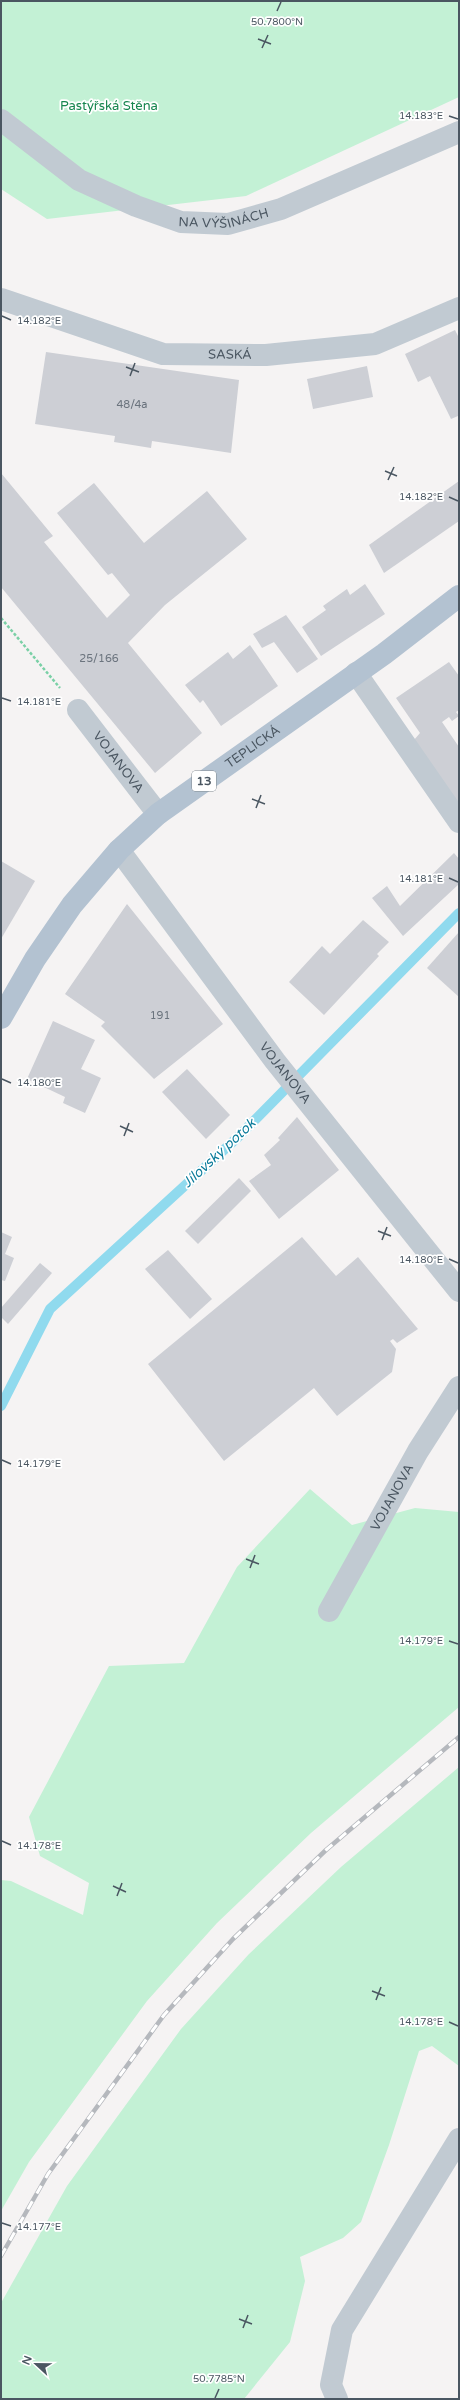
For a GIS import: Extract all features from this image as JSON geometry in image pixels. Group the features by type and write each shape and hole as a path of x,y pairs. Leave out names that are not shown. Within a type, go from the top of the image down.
{"main road":[{"name":"TEPLICKÁ","path":"1,1018 35,959 72,905 119,850 158,814 356,673 459,596"}],"street":[{"name":"NA VÝŠINÁCH","path":"1,120 79,180 136,206 181,222 228,224 281,209 459,132"},
{"name":"SASKÁ","path":"1,299 163,354 266,355 375,344 459,308"},
{"path":"356,673 459,822"},
{"name":"VOJANOVA","path":"78,710 158,814"},
{"name":"VOJANOVA","path":"119,850 275,1061 459,1291"},
{"name":"VOJANOVA","path":"330,1611 418,1451 459,1386"},
{"path":"337,2399 331,2385 342,2330 459,2140"}],"path":[{"path":"1,618 78,710"}],"green space":[{"name":"Pastýřská Stěna","path":"1,1 459,1 459,97 246,196 47,219 1,189"},
{"path":"310,1489 352,1525 415,1508 459,1512 459,1707 311,1833 217,1923 147,2001 29,2162 1,2211 1,1880 11,1881 83,1915 89,1883 40,1856 29,1817 109,1666 184,1663 237,1567"},
{"path":"459,1767 459,2066 432,2046 419,2051 389,2145 361,2222 343,2238 300,2257 305,2281 290,2342 244,2399 1,2399 1,2303 67,2186 117,2117 181,2029 249,1954 341,1867"}],"building":[{"path":"455,330 459,338 459,417 458,416 451,419 430,376 418,382 405,354"},
{"path":"46,352 239,380 231,453 152,441 151,448 114,442 115,436 35,424"},
{"path":"367,366 373,397 313,409 307,379"},
{"path":"1,473 53,536 44,542 107,618 130,595 112,573 108,575 57,513 94,483 144,543 207,491 247,539 165,605 128,643 202,733 155,773 1,587"},
{"path":"459,481 459,521 384,573 369,545"},
{"path":"365,584 385,614 321,656 302,627 326,610 323,606 347,589 350,595"},
{"path":"286,615 318,659 297,673 274,642 262,648 253,634"},
{"path":"250,645 278,686 221,726 203,700 200,703 185,685 228,652 233,659"},
{"path":"449,662 459,676 459,710 456,712 459,716 452,721 449,717 442,722 459,747 459,805 414,740 420,733 396,698"},
{"path":"454,853 459,859 459,884 403,936 372,898 387,886 400,906"},
{"path":"1,861 35,881 1,939"},
{"path":"127,904 223,1024 154,1079 101,1026 105,1022 65,994"},
{"path":"363,920 389,942 377,954 379,956 324,1015 289,982 322,946 330,954"},
{"path":"459,932 459,997 427,968"},
{"path":"53,1021 95,1040 81,1069 101,1078 85,1113 63,1103 65,1097 27,1079"},
{"path":"187,1069 230,1115 206,1139 162,1092"},
{"path":"297,1117 339,1170 279,1219 249,1181 271,1165 264,1155 280,1140 278,1138"},
{"path":"239,1178 251,1191 198,1244 185,1231"},
{"path":"1,1232 12,1237 5,1254 14,1258 5,1281 1,1280"},
{"path":"302,1237 336,1276 358,1257 418,1329 397,1343 393,1339 390,1341 396,1349 392,1372 337,1416 314,1388 224,1461 148,1364"},
{"path":"168,1250 212,1299 190,1319 145,1269"},
{"path":"40,1263 52,1273 8,1324 1,1317 1,1308"}],"waterway":[{"name":"Jílovský potok","path":"1,1406 50,1309 238,1137 459,913"}],"railway":[{"path":"1,2256 48,2174 164,2015 233,1939 326,1850 459,1737"}]}
